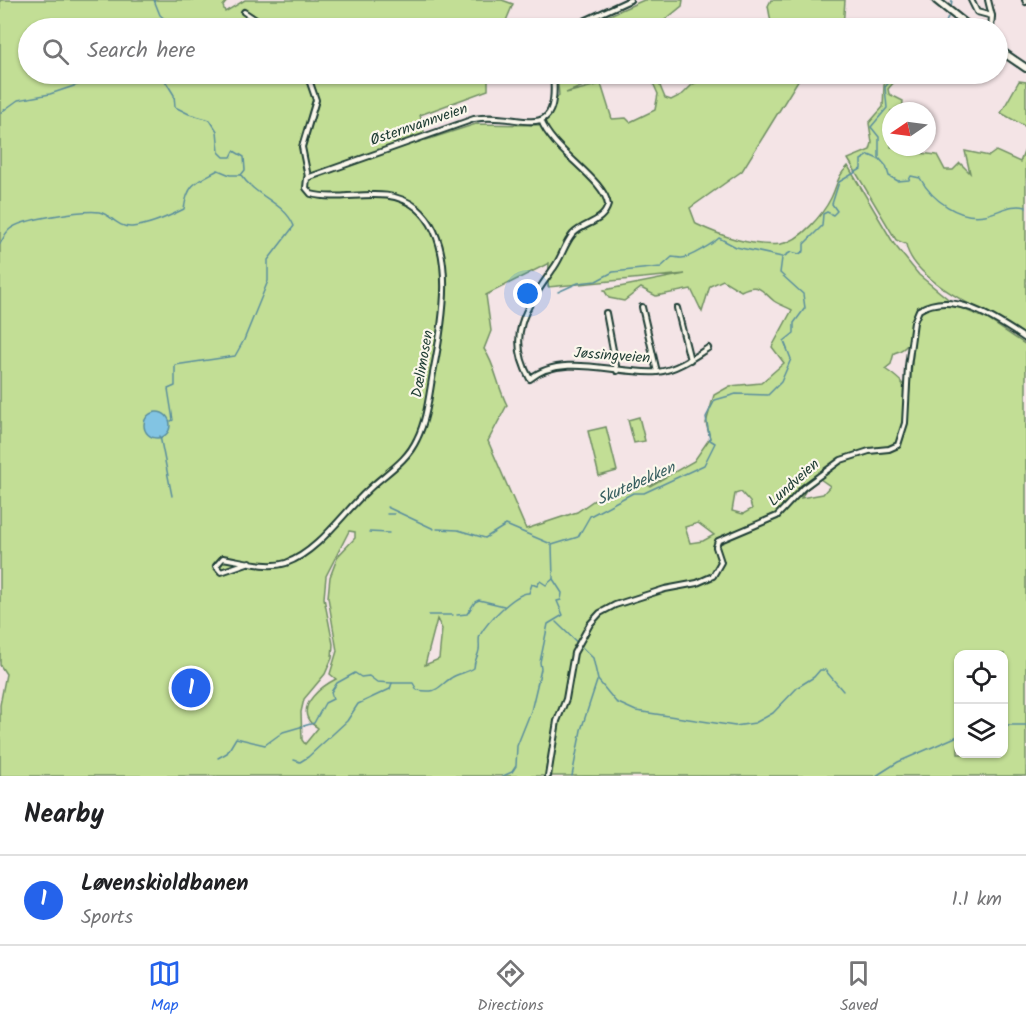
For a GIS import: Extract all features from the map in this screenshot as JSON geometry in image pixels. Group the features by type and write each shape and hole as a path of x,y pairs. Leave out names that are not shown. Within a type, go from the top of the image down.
{"main road":[{"path":"935,0 954,18"},
{"path":"935,0 959,18"},
{"path":"1008,58 1026,68"}],"street":[{"path":"591,18 630,0"},
{"path":"971,0 977,12 992,16 988,0"},
{"path":"244,12 253,18"},
{"path":"308,178 302,147 316,100 310,84"},
{"path":"541,120 549,114 554,103 553,84"},
{"name":"Østernvannveien","path":"308,178 474,119 491,116 525,121 541,120"},
{"name":"Jøssingveien","path":"541,120 549,138 602,191 608,205 602,216 571,237 557,263 533,296 518,338 521,362 530,379 564,365 617,371 657,372 690,360 708,348"},
{"name":"Dælimosen","path":"250,562 221,572 216,566 222,558 276,565 298,557 338,523 367,490 400,464 411,451 424,421 445,309 445,286 436,237 429,222 418,209 390,196 311,194 306,188 308,178"},
{"name":"Lundveien","path":"548,776 557,720 566,699 574,653 595,618 620,603 708,579 719,567 716,548 718,542 777,516 803,488 841,460 898,445 907,414 908,366 915,315 926,307 956,304 992,317 1026,339"},
{"path":"642,307 657,372"},
{"path":"677,308 690,360"},
{"path":"606,313 617,371"}],"green space":[{"path":"0,0 228,0 223,6 225,12 245,0 502,0 513,4 507,18 18,18 18,84 488,84 488,90 420,115 426,140 476,124 539,125 559,95 558,84 588,84 566,93 601,84 612,119 626,118 630,122 655,110 658,94 654,84 661,84 665,98 671,100 683,94 693,84 796,84 742,171 690,208 696,224 716,233 748,242 781,244 789,242 817,219 848,166 894,244 919,275 958,307 987,319 1026,345 1026,776 0,776 0,705 6,674 0,665","holes":["549,263 548,287 685,274 604,290 609,298 624,301 641,288 656,296 691,289 702,312 710,286 723,280 741,291 752,287 759,288 774,301 792,310 772,347 784,363 761,383 730,386 714,395 706,423 710,438 694,461 650,486 640,482 593,501 577,512 526,529 488,441 507,405 484,349 491,331 486,295","916,317 908,409 905,420 904,386 885,369 891,364 894,353 905,348 911,339","820,479 830,486 823,494 801,498 806,490","741,492 750,502 752,509 743,514 732,511 735,494","698,523 714,535 703,541 690,543 685,527","349,531 355,532 355,538 338,556 330,577 328,597 337,651 330,674 336,679 313,696 306,709 311,723 318,728 305,744 302,740 301,712 304,699 325,674 332,658 333,644 324,598 326,576","437,619 442,629 439,659 425,665"]},
{"path":"644,0 683,0 682,6 667,18 603,18"},
{"path":"771,0 845,0 844,18 770,18 768,6"},
{"path":"1019,81 1026,82 1026,127 1001,113"},
{"path":"884,84 892,84 888,89 889,94 903,102 883,102"},
{"path":"882,108 882,156 937,155 945,170 953,170 960,163 970,173 965,151 989,156 996,151 1020,162 1026,147 1026,335 938,285 912,258 906,244 896,240 848,159 870,150 872,143 869,123"},
{"path":"639,417 645,441 634,443 628,420"},
{"path":"606,427 617,471 599,476 588,431"}],"water":[{"path":"157,412 166,416 170,425 166,434 157,438 148,434 144,425 148,416"}],"waterway":[{"path":"154,0 163,18"},
{"path":"951,7 952,0"},
{"path":"0,113 18,100 50,94 80,84"},
{"path":"0,244 5,234 16,225 67,214 99,212 127,227 145,224 184,209 188,194 194,184 218,170 230,175 241,175 245,170 244,157 234,151 231,157 224,157 219,152 217,131 210,120 175,107 174,95 167,84"},
{"path":"888,84 885,87 887,108 871,127 879,137 879,158 886,166 889,176 898,181 909,180 911,176 920,178 939,201 947,207 966,214 985,215 1010,207 1026,207"},
{"path":"783,257 791,252 799,254 804,251 804,244 822,226 823,214 827,212 833,215 837,211 832,204 839,182 861,169 861,160 869,155 878,159"},
{"path":"171,421 173,420 168,389 175,386 175,365 235,356 268,281 268,260 294,226 284,211 247,183 241,175"},
{"path":"558,292 578,283 596,281 613,272 661,267 672,257 689,256 719,238 736,247 782,257"},
{"name":"Skutebekken","path":"503,776 512,772 516,766 517,746 531,711 548,624 563,615 557,601 561,600 562,593 553,579 552,545 578,537 590,516 633,493 644,493 704,465 715,443 710,440 706,417 715,400 736,394 768,395 781,382 791,359 784,341 794,333 794,323 805,308 803,294 780,273 782,258"},
{"path":"160,436 172,496"},
{"path":"387,507 434,529"},
{"path":"387,514 394,514"},
{"path":"437,529 458,530 485,538 506,525 551,544"},
{"path":"369,532 389,533"},
{"path":"294,760 300,762 308,757 347,721 358,704 390,689 392,683 413,683 417,690 430,691 437,689 454,676 474,668 480,635 489,623 510,602 529,593 532,584 537,586 540,581 546,585 553,579"},
{"path":"457,615 467,614 479,600 504,606"},
{"path":"429,615 453,615"},
{"path":"556,622 593,658 598,680 616,702 636,711 735,726 755,723 773,713 798,687 814,677 820,670 825,670 843,691"},
{"path":"218,758 227,753 236,738 265,745 283,732 314,723 325,703 333,699 331,692 337,683 355,673 361,677 369,676 377,682 392,683"},
{"path":"572,776 581,730 597,681"},
{"path":"1008,725 1026,725"},
{"path":"876,776 898,762 954,738"}],"place":[{"name":"Løvenskioldbanen","path":"191,688"}]}
